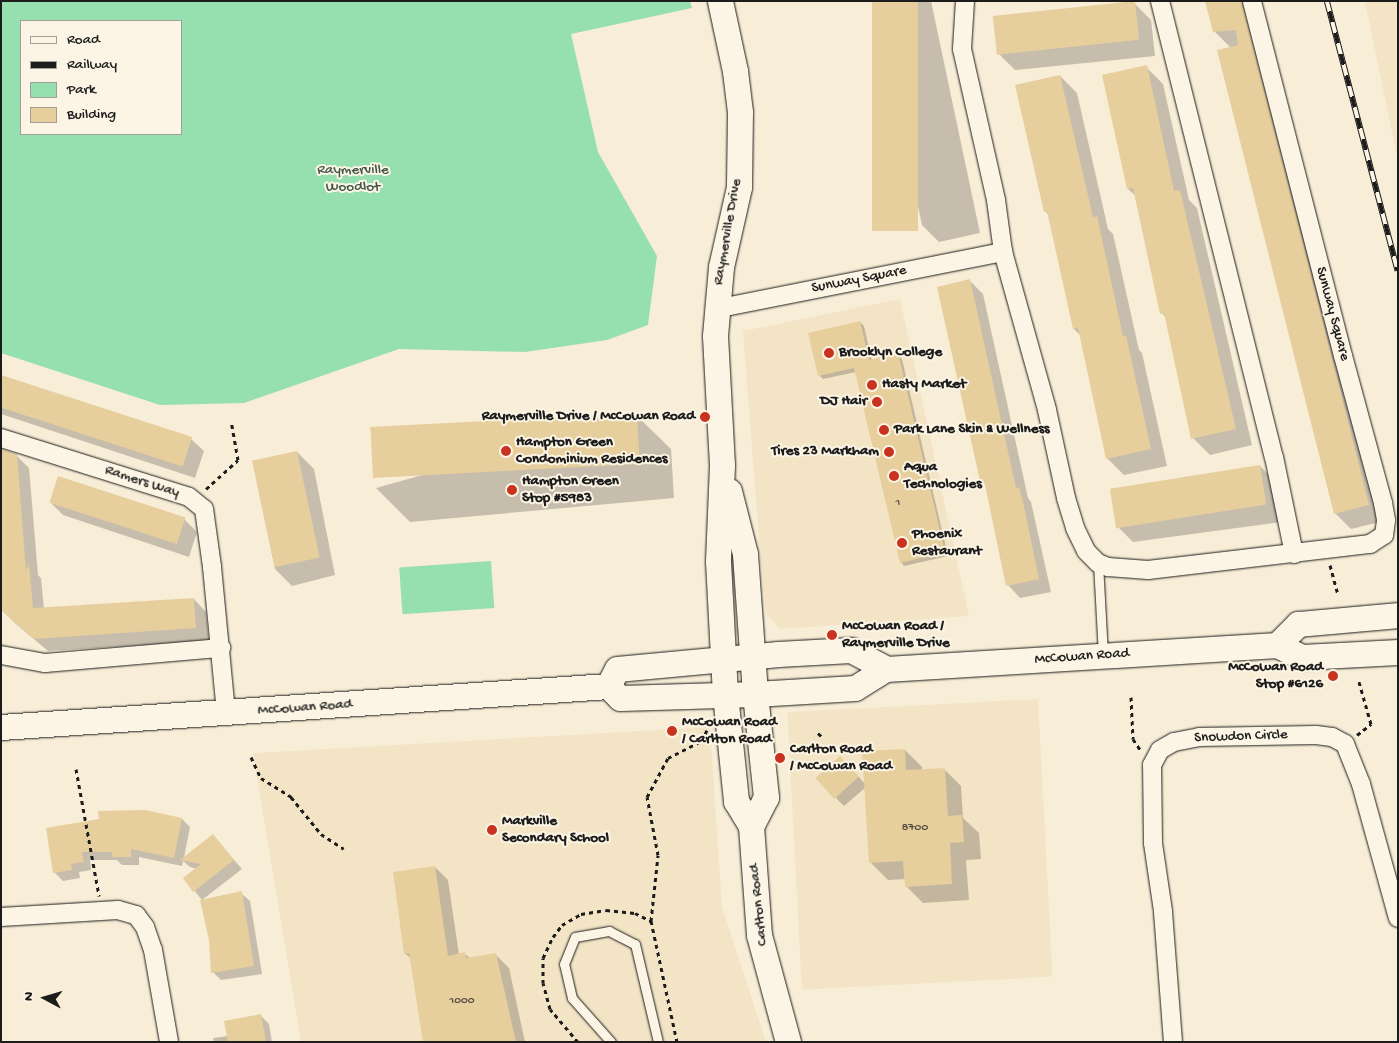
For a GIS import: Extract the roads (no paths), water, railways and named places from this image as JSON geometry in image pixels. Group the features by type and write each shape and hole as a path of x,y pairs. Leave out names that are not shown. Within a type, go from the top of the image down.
{"main road":[{"name":"Raymerville Drive","path":"720,1 740,112 739,186 720,267 715,309 716,371 722,465 718,561 724,659"},
{"name":"Raymerville Drive","path":"722,465 745,554 755,694"},
{"path":"1277,645 1298,624 1398,615"},
{"name":"McCowan Road","path":"1,727 608,686 620,698 755,694 855,688 886,669 1277,645 1302,657 1398,652"},
{"path":"608,686 617,669 752,656 851,650 886,669"},
{"name":"Carlton Road","path":"724,659 736,801 751,826 759,935 788,1042"},
{"path":"751,826 766,797 755,694"}],"street":[{"path":"965,1 962,49 996,200 1003,252 1048,410 1066,498 1075,528 1086,551 1098,563"},
{"path":"1160,1 1272,448 1294,554"},
{"name":"Sunway Square","path":"1098,563 1108,567 1148,570 1370,544 1384,535 1386,520 1252,1"},
{"name":"Sunway Square","path":"715,309 1003,252"},
{"name":"Ramers Way","path":"1,438 189,497 204,509 221,648 226,713"},
{"path":"1,655 45,663 221,648"},
{"name":"Snowdon Circle","path":"1173,1042 1163,911 1153,843 1152,765 1160,750 1174,742 1199,737 1316,735 1332,737 1345,744 1361,784 1398,918"},
{"path":"1,917 118,910 136,915 145,927 153,950 169,1042"}],"lane":[{"path":"1098,563 1102,656"},
{"path":"611,1042 572,998 564,964 576,938 609,931 635,944 658,1042"}],"railway":[{"path":"1327,1 1398,271"}],"place":[{"name":"Brooklyn College","path":"829,353"},
{"name":"Hasty Market","path":"872,385"},
{"name":"DJ Hair","path":"877,402"},
{"name":"Raymerville Drive / McCowan Road","path":"705,417"},
{"name":"Park Lane Skin & Wellness","path":"884,430"},
{"name":"Hampton Green Condominium Residences","path":"506,451"},
{"name":"Tires 23 Markham","path":"889,452"},
{"name":"Aqua Technologies","path":"894,476"},
{"name":"Hampton Green Stop #5983","path":"512,490"},
{"name":"Phoenix Restaurant","path":"902,543"},
{"name":"McCowan Road / Raymerville Drive","path":"832,635"},
{"name":"McCowan Road Stop #6126","path":"1333,676"},
{"name":"McCowan Road / Carlton Road","path":"672,731"},
{"name":"Carlton Road / McCowan Road","path":"780,758"},
{"name":"Markville Secondary School","path":"492,830"}],"park label":[{"name":"Raymerville Woodlot","path":"353,178"}]}
